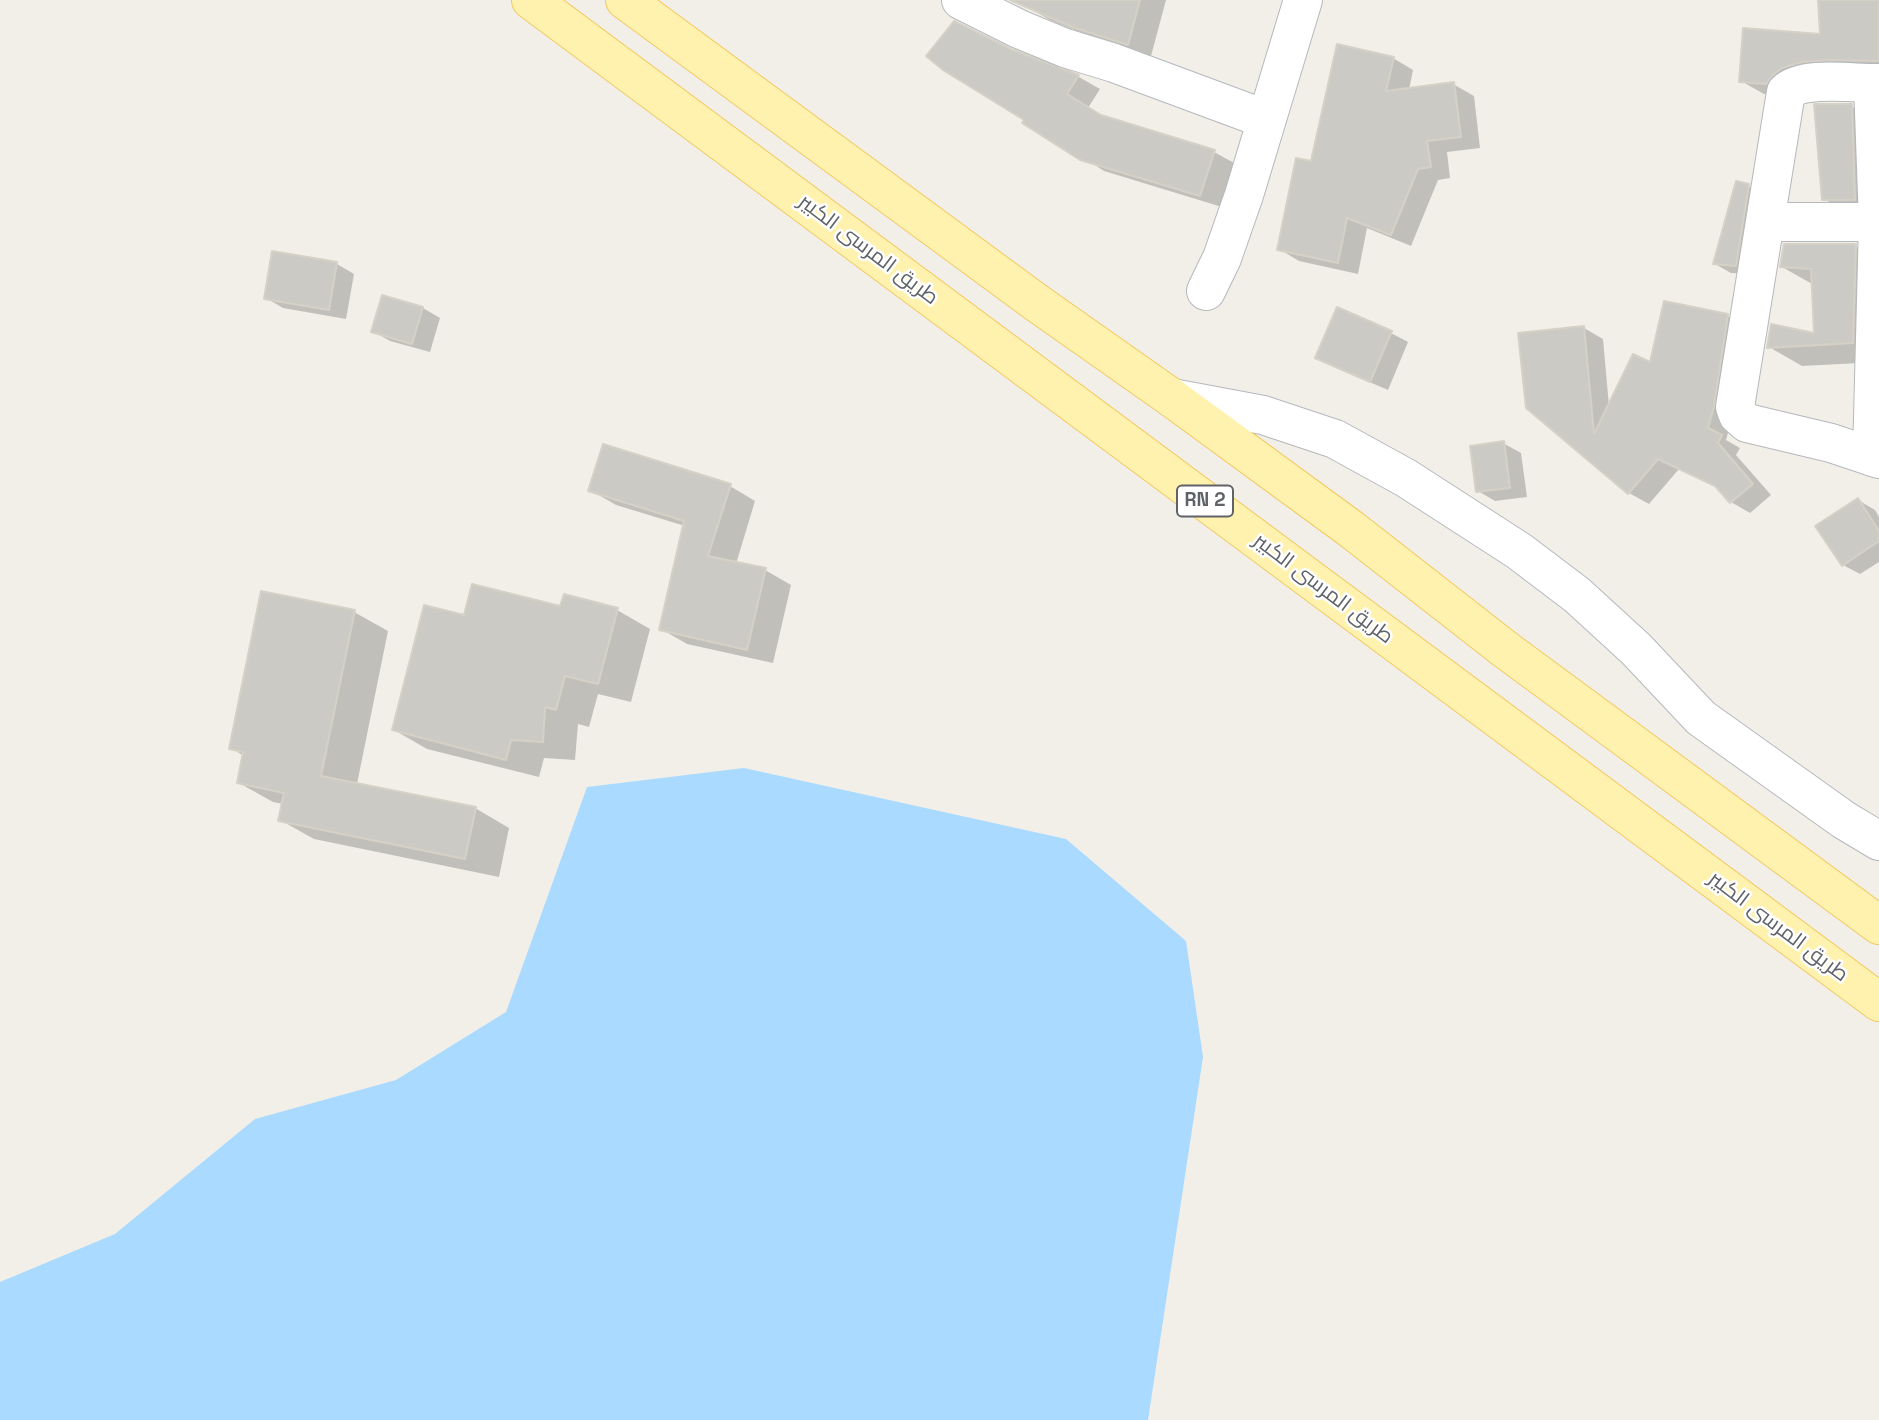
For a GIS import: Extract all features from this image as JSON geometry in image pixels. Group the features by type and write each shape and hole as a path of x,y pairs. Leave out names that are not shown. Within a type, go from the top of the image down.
{"main road":[{"name":"طريق المرسى الكبير","path":"531,0 1879,1002"},
{"path":"625,0 1037,303 1351,529 1506,650 1879,925"}],"street":[{"path":"961,0 1065,48 1265,118"},
{"path":"1206,291 1222,258 1244,195 1265,118 1303,0"},
{"path":"1816,83 1876,83 1879,222 1876,458 1831,443 1746,423 1735,407 1786,92 1794,86 1816,83"},
{"path":"1765,222 1879,222"},
{"path":"1172,398 1263,415 1335,439 1406,478 1519,551 1558,580 1636,649 1701,718 1844,820 1879,841"}],"water":[{"path":"744,768 1066,839 1186,941 1203,1057 1148,1420 0,1420 0,1282 115,1234 255,1119 396,1080 506,1012 587,787"}],"building":[{"path":"1010,0 1140,0 1128,45 1072,27"},
{"path":"1818,0 1879,0 1879,61 1802,62 1782,68 1766,84 1739,82 1743,28 1820,34"},
{"path":"954,21 1011,49 1079,75 1067,94 1101,115 1215,150 1200,196 1080,160 1022,123 1024,120 943,70 926,56"},
{"path":"1337,44 1394,57 1386,91 1454,82 1461,137 1427,141 1431,167 1418,169 1391,235 1347,218 1338,263 1277,250 1296,158 1311,161"},
{"path":"1814,104 1852,104 1855,200 1822,200"},
{"path":"1736,181 1749,184 1736,266 1713,264"},
{"path":"1784,244 1856,244 1853,343 1767,348 1771,324 1814,333 1811,269 1780,267"},
{"path":"272,251 337,262 329,310 264,299"},
{"path":"382,295 423,307 412,344 371,332"},
{"path":"1664,301 1728,314 1714,406 1708,428 1722,435 1718,443 1753,484 1730,503 1715,486 1658,459 1628,494 1526,408 1518,333 1584,326 1594,434 1633,354 1650,362"},
{"path":"1337,307 1392,331 1370,382 1315,358"},
{"path":"1504,441 1510,488 1476,492 1470,446"},
{"path":"603,444 731,484 708,556 766,568 747,650 659,630 684,521 588,491"},
{"path":"1858,498 1879,531 1879,541 1842,566 1815,526"},
{"path":"472,584 560,606 564,594 618,608 598,684 565,676 556,710 545,707 543,742 511,740 506,760 392,730 424,605 464,615"},
{"path":"261,591 355,610 321,776 476,807 465,859 278,821 284,793 237,783 243,752 229,749"}]}
